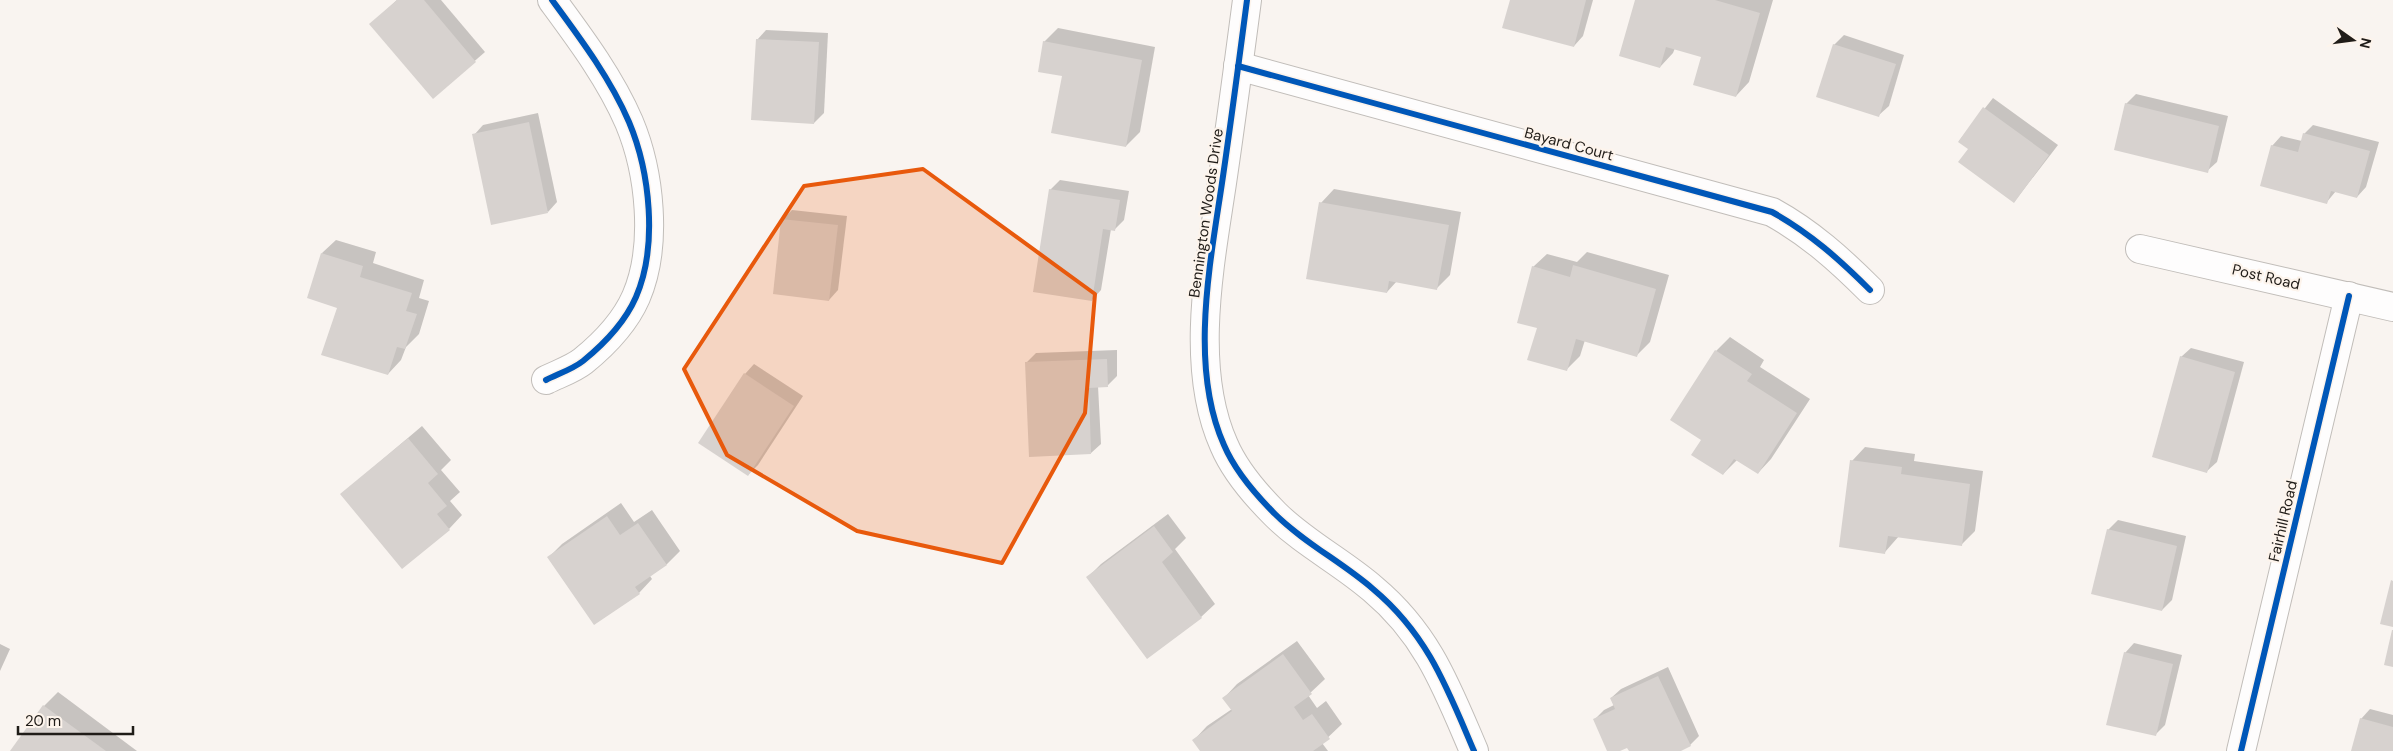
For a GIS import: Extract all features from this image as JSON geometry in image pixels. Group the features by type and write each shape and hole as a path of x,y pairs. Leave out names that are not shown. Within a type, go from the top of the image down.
{"street":[{"path":"546,380 581,362 605,341 626,314 636,296 642,276 649,212 646,182 629,122 598,66 552,0"},
{"name":"Bennington Woods Drive","path":"1247,0 1212,256 1205,331 1210,395 1224,446 1251,489 1276,515 1374,589 1407,623 1424,644 1442,676 1474,751"},
{"name":"Bayard Court","path":"1238,66 1772,212 1794,224 1832,252 1870,290"},
{"name":"Post Road","path":"2140,249 2393,307"},
{"name":"Fairhill Road","path":"2241,751 2349,296"}],"highlighted area":[{"path":"923,169 1095,294 1085,413 1002,563 857,531 727,455 684,369 804,186"}],"building":[{"path":"397,0 424,0 476,62 433,99 369,24"},
{"path":"1510,0 1586,0 1574,47 1502,28"},
{"path":"1635,0 1715,0 1760,13 1736,97 1693,85 1701,57 1666,47 1660,68 1619,56"},
{"path":"756,39 819,42 814,124 751,120"},
{"path":"1043,41 1142,60 1126,147 1051,133 1062,76 1038,72"},
{"path":"1833,44 1896,64 1879,117 1816,97"},
{"path":"2125,103 2219,126 2208,173 2114,150"},
{"path":"1983,107 2049,155 2014,203 1958,162 1968,149 1958,142"},
{"path":"529,122 548,213 491,225 472,134"},
{"path":"2303,133 2370,151 2357,198 2331,191 2327,204 2260,186 2271,145 2298,152"},
{"path":"1049,189 1120,200 1115,231 1103,229 1092,301 1033,292"},
{"path":"1319,202 1449,225 1437,290 1389,281 1387,293 1306,279"},
{"path":"781,219 838,225 829,301 773,294"},
{"path":"321,253 363,266 360,277 412,293 406,311 417,314 405,349 397,347 388,375 321,355 337,308 307,298"},
{"path":"1573,265 1656,289 1637,357 1576,339 1567,371 1527,360 1537,328 1517,323 1532,266 1570,277"},
{"path":"1715,350 1752,374 1747,381 1797,413 1758,474 1734,459 1723,475 1691,455 1701,440 1670,420"},
{"path":"2180,356 2235,372 2207,473 2152,457"},
{"path":"1107,359 1108,387 1089,388 1091,454 1029,457 1025,362"},
{"path":"744,373 794,406 748,476 698,443"},
{"path":"408,438 438,474 428,483 447,506 437,514 450,530 402,569 340,494"},
{"path":"1850,460 1902,467 1901,474 1970,484 1962,546 1888,536 1885,554 1839,547"},
{"path":"607,516 620,535 638,523 667,565 635,587 640,594 594,625 547,557"},
{"path":"1154,526 1173,552 1162,562 1202,618 1147,659 1086,577"},
{"path":"2107,529 2177,546 2162,611 2091,594"},
{"path":"2391,580 2393,581 2393,627 2380,624"},
{"path":"2393,630 2393,667 2384,665"},
{"path":"2124,652 2173,664 2156,736 2106,725"},
{"path":"1283,654 1312,694 1294,707 1303,720 1312,714 1330,739 1313,751 1200,751 1192,740 1232,711 1222,698"},
{"path":"1658,676 1691,746 1681,751 1629,751 1627,748 1620,751 1607,751 1593,719 1615,709 1610,698"},
{"path":"43,705 106,751 10,751"},
{"path":"2360,718 2393,727 2393,751 2351,751"}],"cycle path":[{"path":"546,380 583,361 620,324 636,297 643,277 649,232 649,209 642,163 629,122 604,74 552,0"},
{"path":"1247,0 1212,247 1205,315 1207,383 1213,415 1229,455 1246,482 1260,498 1298,534 1373,589 1408,625 1422,644 1445,684 1474,751"},
{"path":"1238,66 1772,212 1824,248 1870,290"},
{"path":"2241,751 2349,296"}]}
